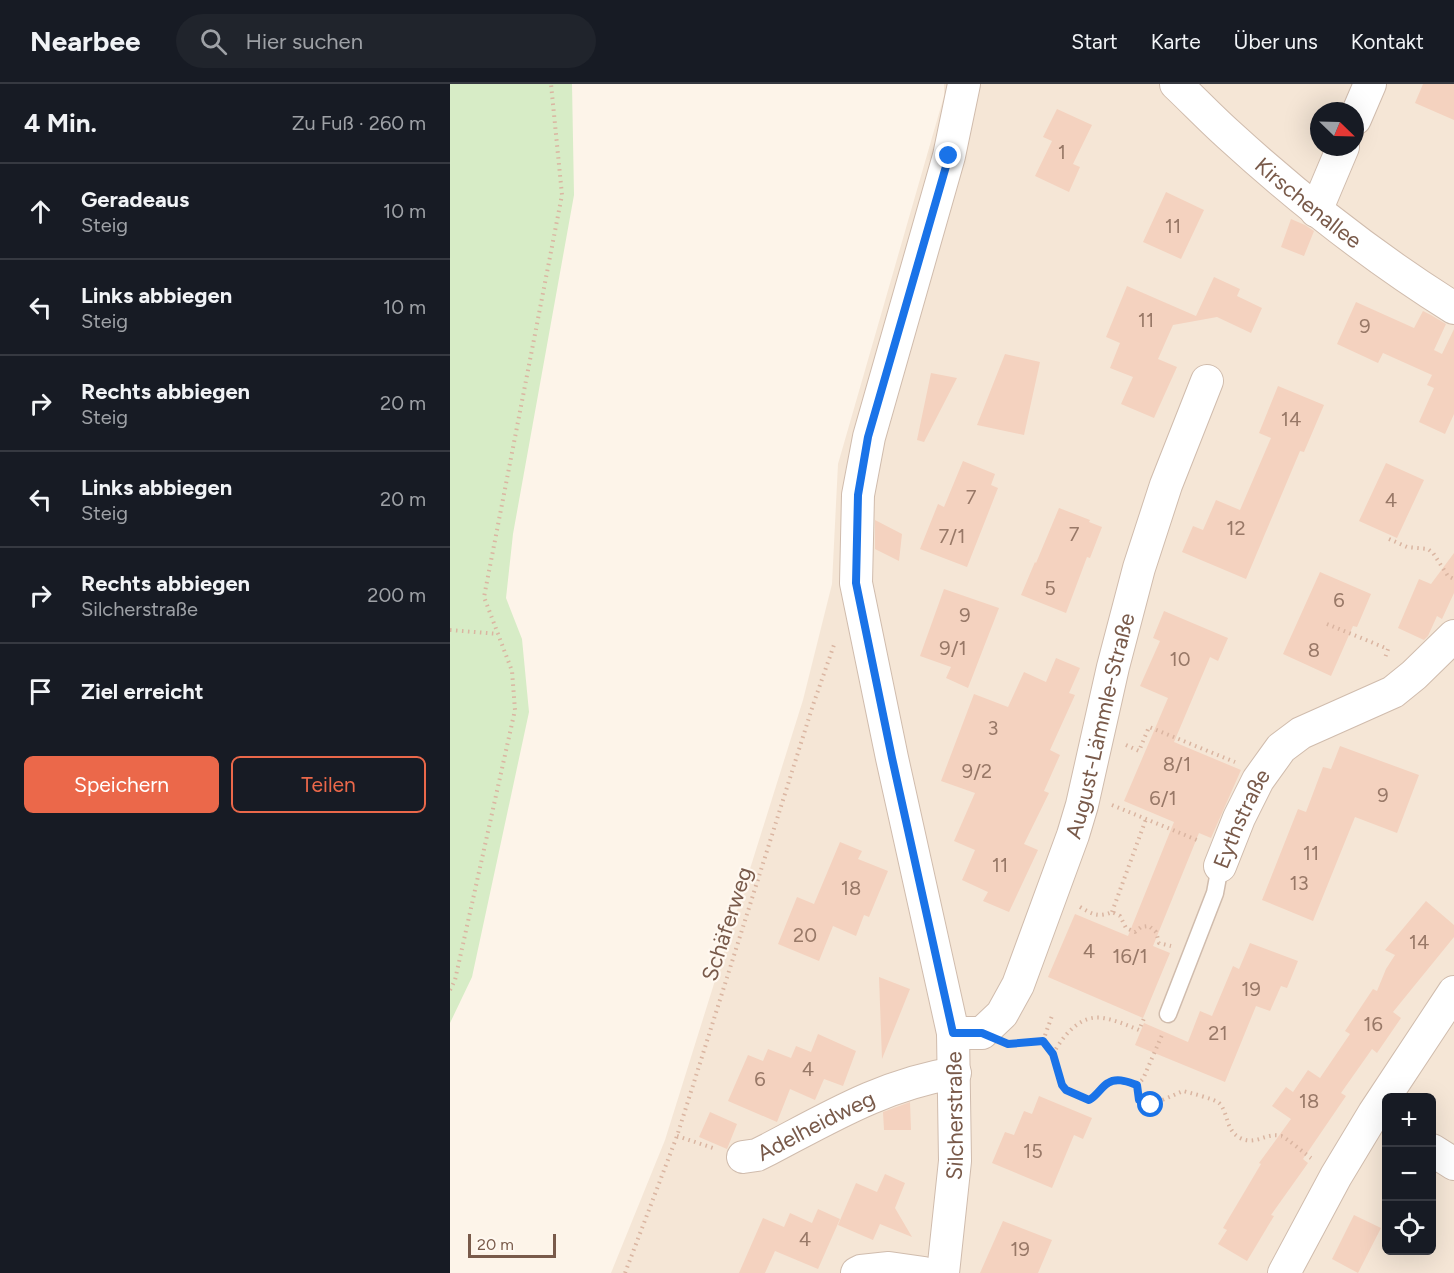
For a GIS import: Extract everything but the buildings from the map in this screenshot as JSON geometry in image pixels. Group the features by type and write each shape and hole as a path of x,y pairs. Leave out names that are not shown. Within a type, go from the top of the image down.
{"street":[{"name":"Silcherstraße","path":"943,1273 955,1161 954,1073 968,1033 897,781 856,583 858,495 868,437 949,156 964,84"},
{"name":"Kirschenallee","path":"1176,84 1228,135 1316,211 1409,280 1454,308"},
{"path":"1362,102 1370,84"},
{"path":"1316,211 1339,156"},
{"name":"August-Lämmle-Straße","path":"968,1033 1002,1014 1018,985 1079,815 1113,667 1139,568 1166,485 1208,381"},
{"name":"Eythstraße","path":"1223,859 1239,818 1258,780 1281,748 1301,734 1394,692 1454,636"},
{"path":"1284,1273 1336,1176 1380,1118 1454,992"},
{"name":"Adelheidweg","path":"743,1158 757,1155 842,1110 882,1092 929,1077 954,1073"},
{"path":"1436,1153 1454,1164"},
{"path":"857,1273 889,1268 924,1273"}],"lane":[{"name":"Eythstraße","path":"1168,1014 1215,892 1223,859"}],"path":[{"path":"450,990 455,980 515,710 512,672 483,597 562,195 551,84"},
{"path":"1389,539 1407,547 1428,549 1448,576 1454,579"},
{"path":"1327,624 1388,649 1384,660"},
{"path":"450,630 498,634"},
{"name":"Schäferweg","path":"626,1273 677,1136 813,705 837,639"},
{"path":"1098,734 1139,751 1149,727 1245,767 1238,788 1251,794"},
{"path":"1109,803 1146,819 1223,859"},
{"path":"1074,904 1093,914 1104,916 1112,912 1146,819"},
{"path":"1112,912 1119,916 1126,928 1135,932 1141,927 1149,926 1156,932 1159,943 1172,947 1199,935"},
{"path":"1043,1041 1053,1013"},
{"path":"1137,1085 1143,1079 1166,1026 1168,1014"},
{"path":"1053,1054 1061,1039 1085,1019 1100,1017 1138,1030"},
{"path":"968,1033 1008,1044 1043,1041"},
{"path":"1043,1041 1053,1054 1062,1085 1066,1090 1089,1100 1108,1082 1121,1080 1137,1085"},
{"path":"1137,1085 1139,1100 1151,1105 1184,1091 1218,1103 1233,1134 1251,1142 1281,1136 1336,1176"},
{"name":"Adelheidweg","path":"677,1136 743,1158"}],"shaded area":[{"path":"944,84 1454,84 1454,1273 611,1273 665,1140 803,700 832,584 838,464 944,96"}],"green space":[{"path":"450,84 572,84 574,195 513,534 506,598 522,639 529,712 472,977 450,1023"}],"route":[{"path":"949,156 868,437 858,495 856,583 892,758 953,1033 982,1033 1008,1044 1043,1041 1053,1054 1062,1085 1066,1090 1089,1100 1108,1082 1121,1080 1137,1085 1139,1100 1151,1105"}]}
